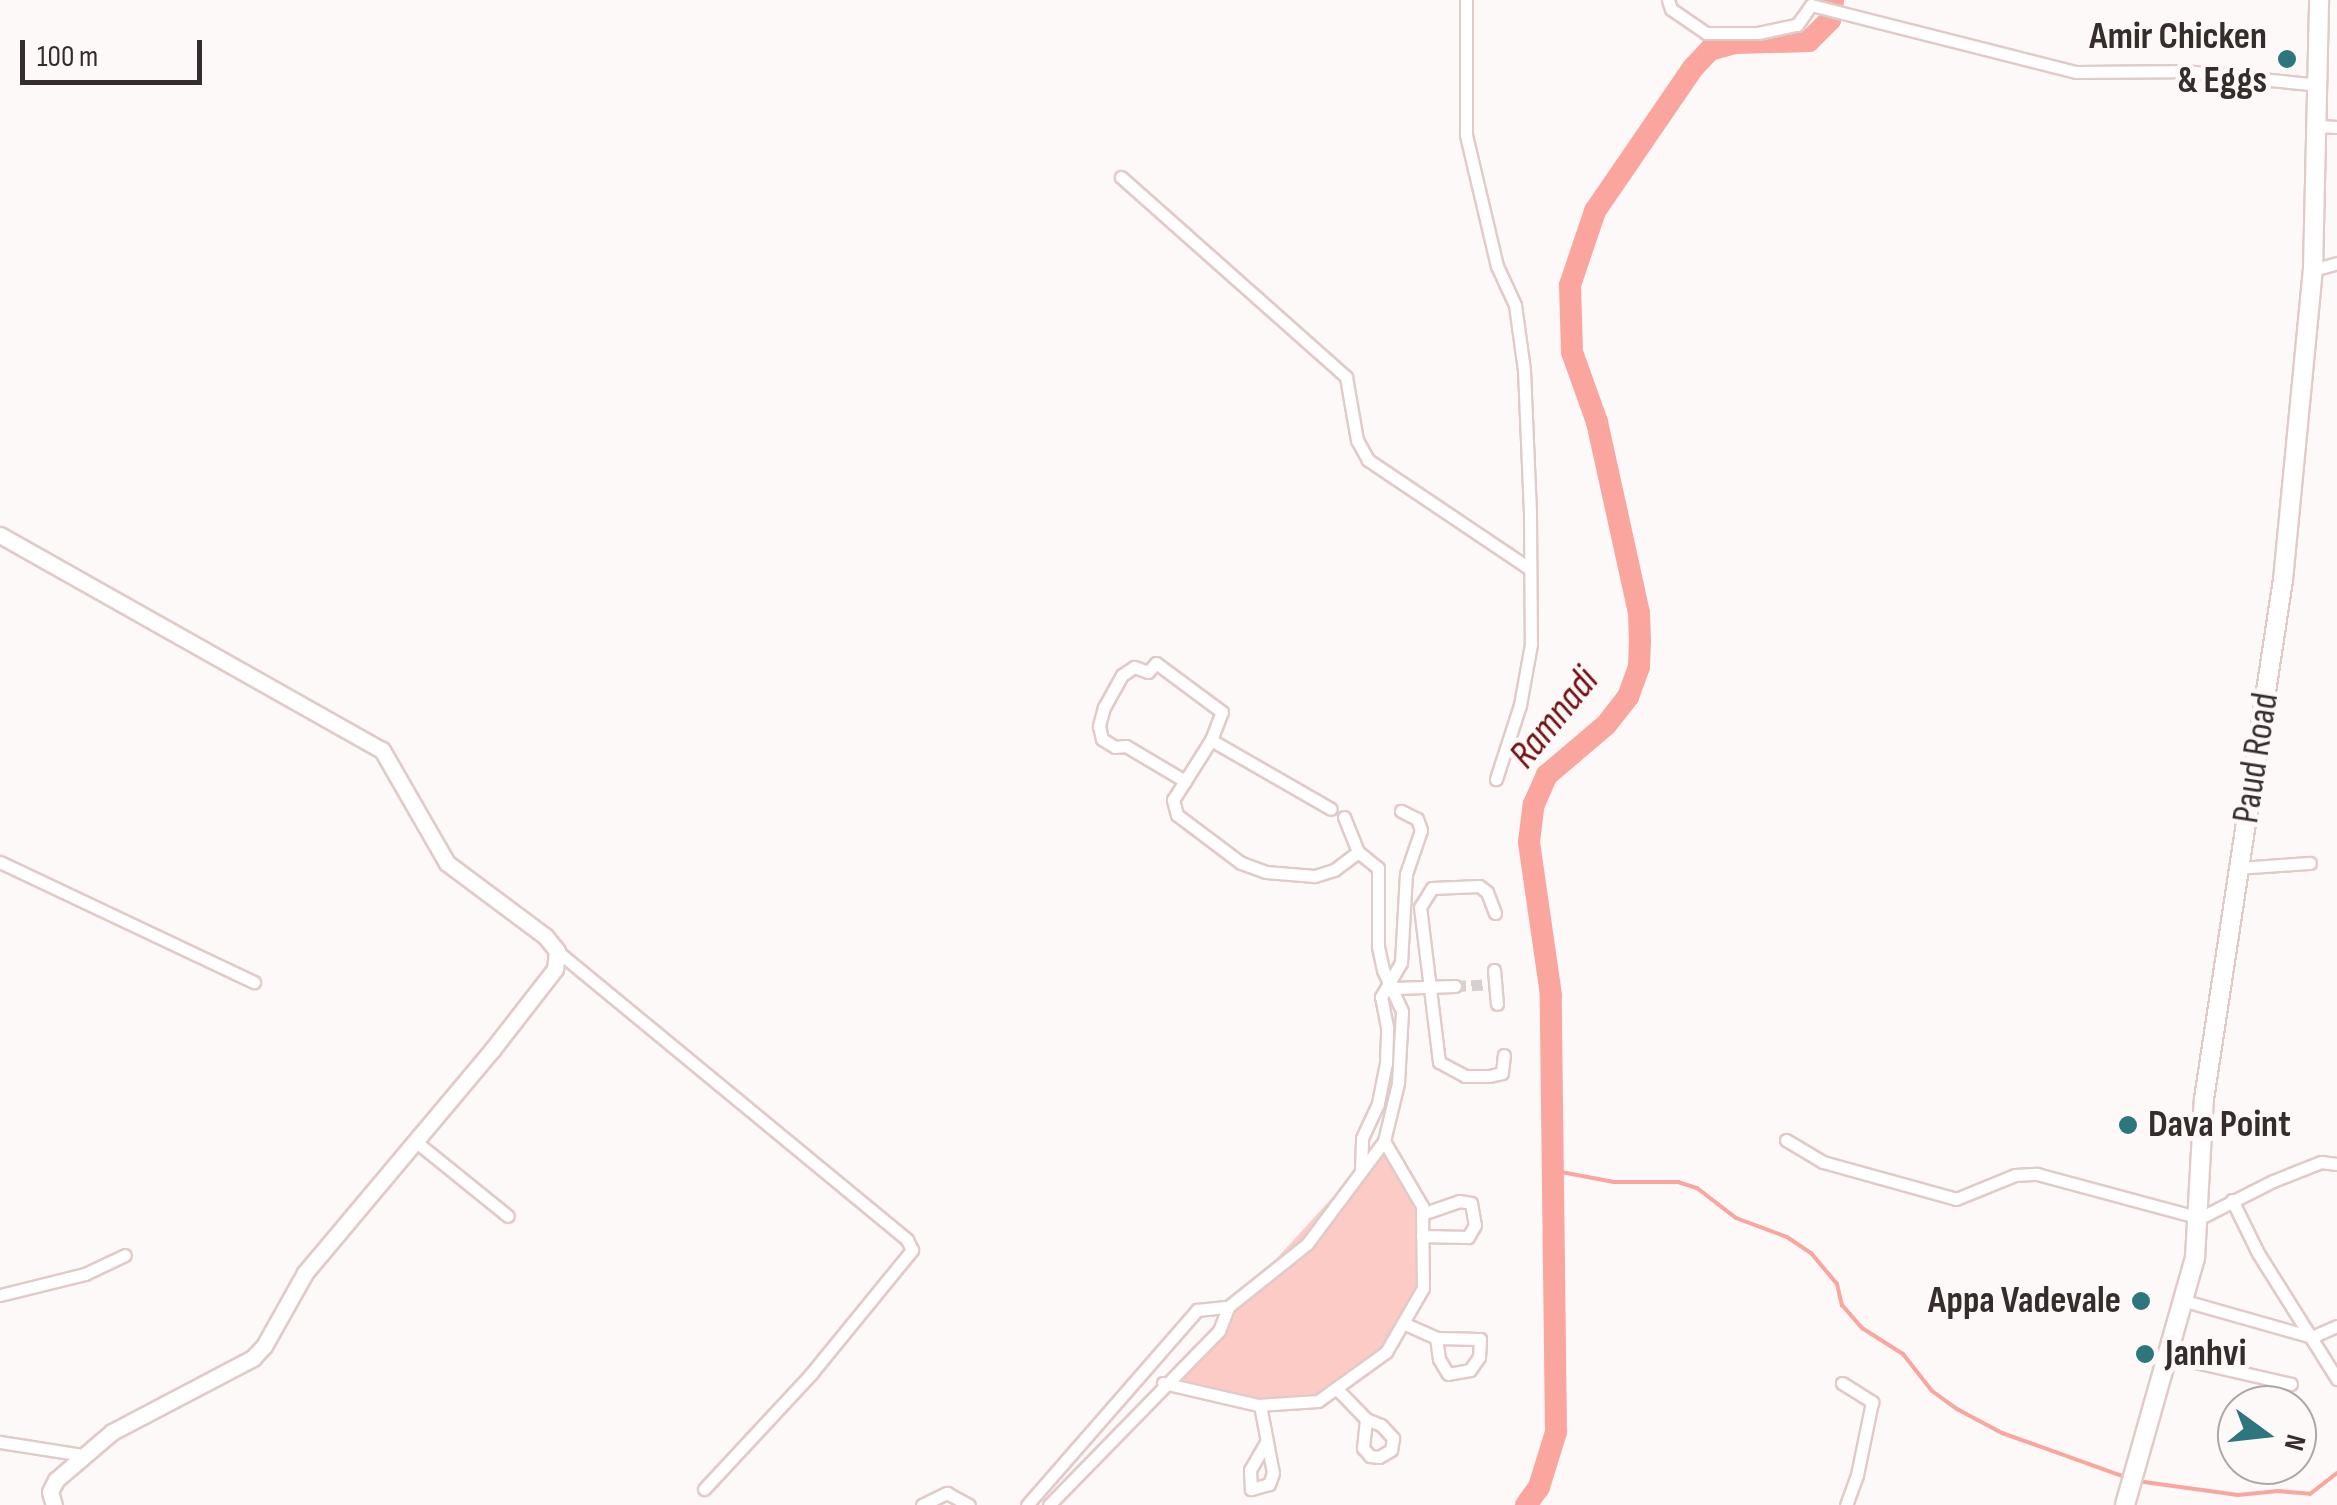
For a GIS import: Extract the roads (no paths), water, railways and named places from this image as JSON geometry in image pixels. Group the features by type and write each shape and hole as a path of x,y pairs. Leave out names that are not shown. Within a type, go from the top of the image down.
{"main road":[{"name":"Paud Road","path":"2126,1502 2186,1301 2200,1218 2204,1099 2283,580 2327,127 2318,84 2319,0"}],"street":[{"path":"1466,0 1466,135 1497,266 1515,305 1524,370 1531,644 1526,680 1496,778"},
{"path":"1668,0 1671,9 1706,32 1758,33 1797,25 1812,5 2076,72 2184,71 2318,84"},
{"path":"1120,176 1346,378 1357,440 1368,460 1530,569"},
{"path":"2314,270 2337,264"},
{"path":"0,534 382,750 447,863 546,936 556,952 906,1240 912,1250 811,1374 704,1489"},
{"path":"1184,781 1126,746 1115,747 1102,739 1099,726 1104,707 1122,674 1134,666 1148,672 1156,663 1222,712 1210,740 1173,800 1177,816 1241,863 1266,872 1314,876 1334,870 1358,852"},
{"path":"1210,740 1331,810"},
{"path":"1361,1170 1362,1138 1378,1103 1386,1063 1387,1027 1381,997 1401,963 1406,874 1421,830 1417,818 1402,811"},
{"path":"1049,1505 1163,1383 1219,1331 1228,1307 1307,1244 1340,1205 1384,1141 1404,1033 1392,984 1382,970 1378,946 1378,868 1358,852 1344,817"},
{"path":"0,862 254,982"},
{"path":"2238,868 2310,863"},
{"path":"1495,913 1487,892 1479,886 1432,888 1420,908 1439,1062 1464,1076 1490,1076 1502,1073 1504,1054"},
{"path":"54,1505 50,1492 56,1480 84,1455 160,1403 252,1358 274,1333 305,1273 554,969 556,952"},
{"path":"1494,970 1498,1004"},
{"path":"1392,984 1456,986"},
{"path":"1786,1140 1824,1162 1956,1200 2014,1175 2037,1174 2200,1218 2321,1162 2337,1164"},
{"path":"415,1141 508,1216"},
{"path":"1163,1383 1260,1405 1318,1401 1386,1352 1423,1288 1422,1206 1384,1141"},
{"path":"2232,1200 2258,1253 2337,1379"},
{"path":"1422,1214 1459,1201 1470,1203 1475,1226 1468,1237 1422,1236"},
{"path":"0,1295 85,1274 125,1255"},
{"path":"2186,1301 2312,1337 2337,1326"},
{"path":"1027,1505 1063,1458 1198,1310 1228,1307"},
{"path":"1403,1323 1436,1338"},
{"path":"2170,1356 2291,1384"},
{"path":"1842,1383 1872,1402 1857,1475 1846,1505"},
{"path":"1336,1388 1366,1419"},
{"path":"1260,1405 1265,1444"},
{"path":"0,1442 84,1455"},
{"path":"922,1505 948,1493 969,1505"}],"waterway":[{"name":"Ramnadi","path":"1526,1505 1539,1487 1556,1432 1551,995 1529,842 1534,804 1547,775 1606,725 1628,697 1639,667 1640,642 1639,613 1597,422 1572,352 1570,285 1595,211 1693,68 1710,50 1735,43 1809,41 1830,20 1833,0"},
{"path":"1556,1171 1614,1182 1678,1182 1697,1188 1736,1218 1787,1237 1811,1253 1837,1284 1842,1305 1862,1328 1903,1354 1932,1391 1957,1409 2002,1433 2128,1478"},
{"path":"2137,1481 2238,1495 2278,1491 2310,1494 2337,1473"}],"tunnel":[{"path":"1455,986 1495,984"}],"place":[{"name":"Amir Chicken & Eggs","path":"2287,59"},
{"name":"Dava Point","path":"2128,1125"},
{"name":"Appa Vadevale","path":"2141,1301"},
{"name":"Janhvi","path":"2145,1354"}]}
